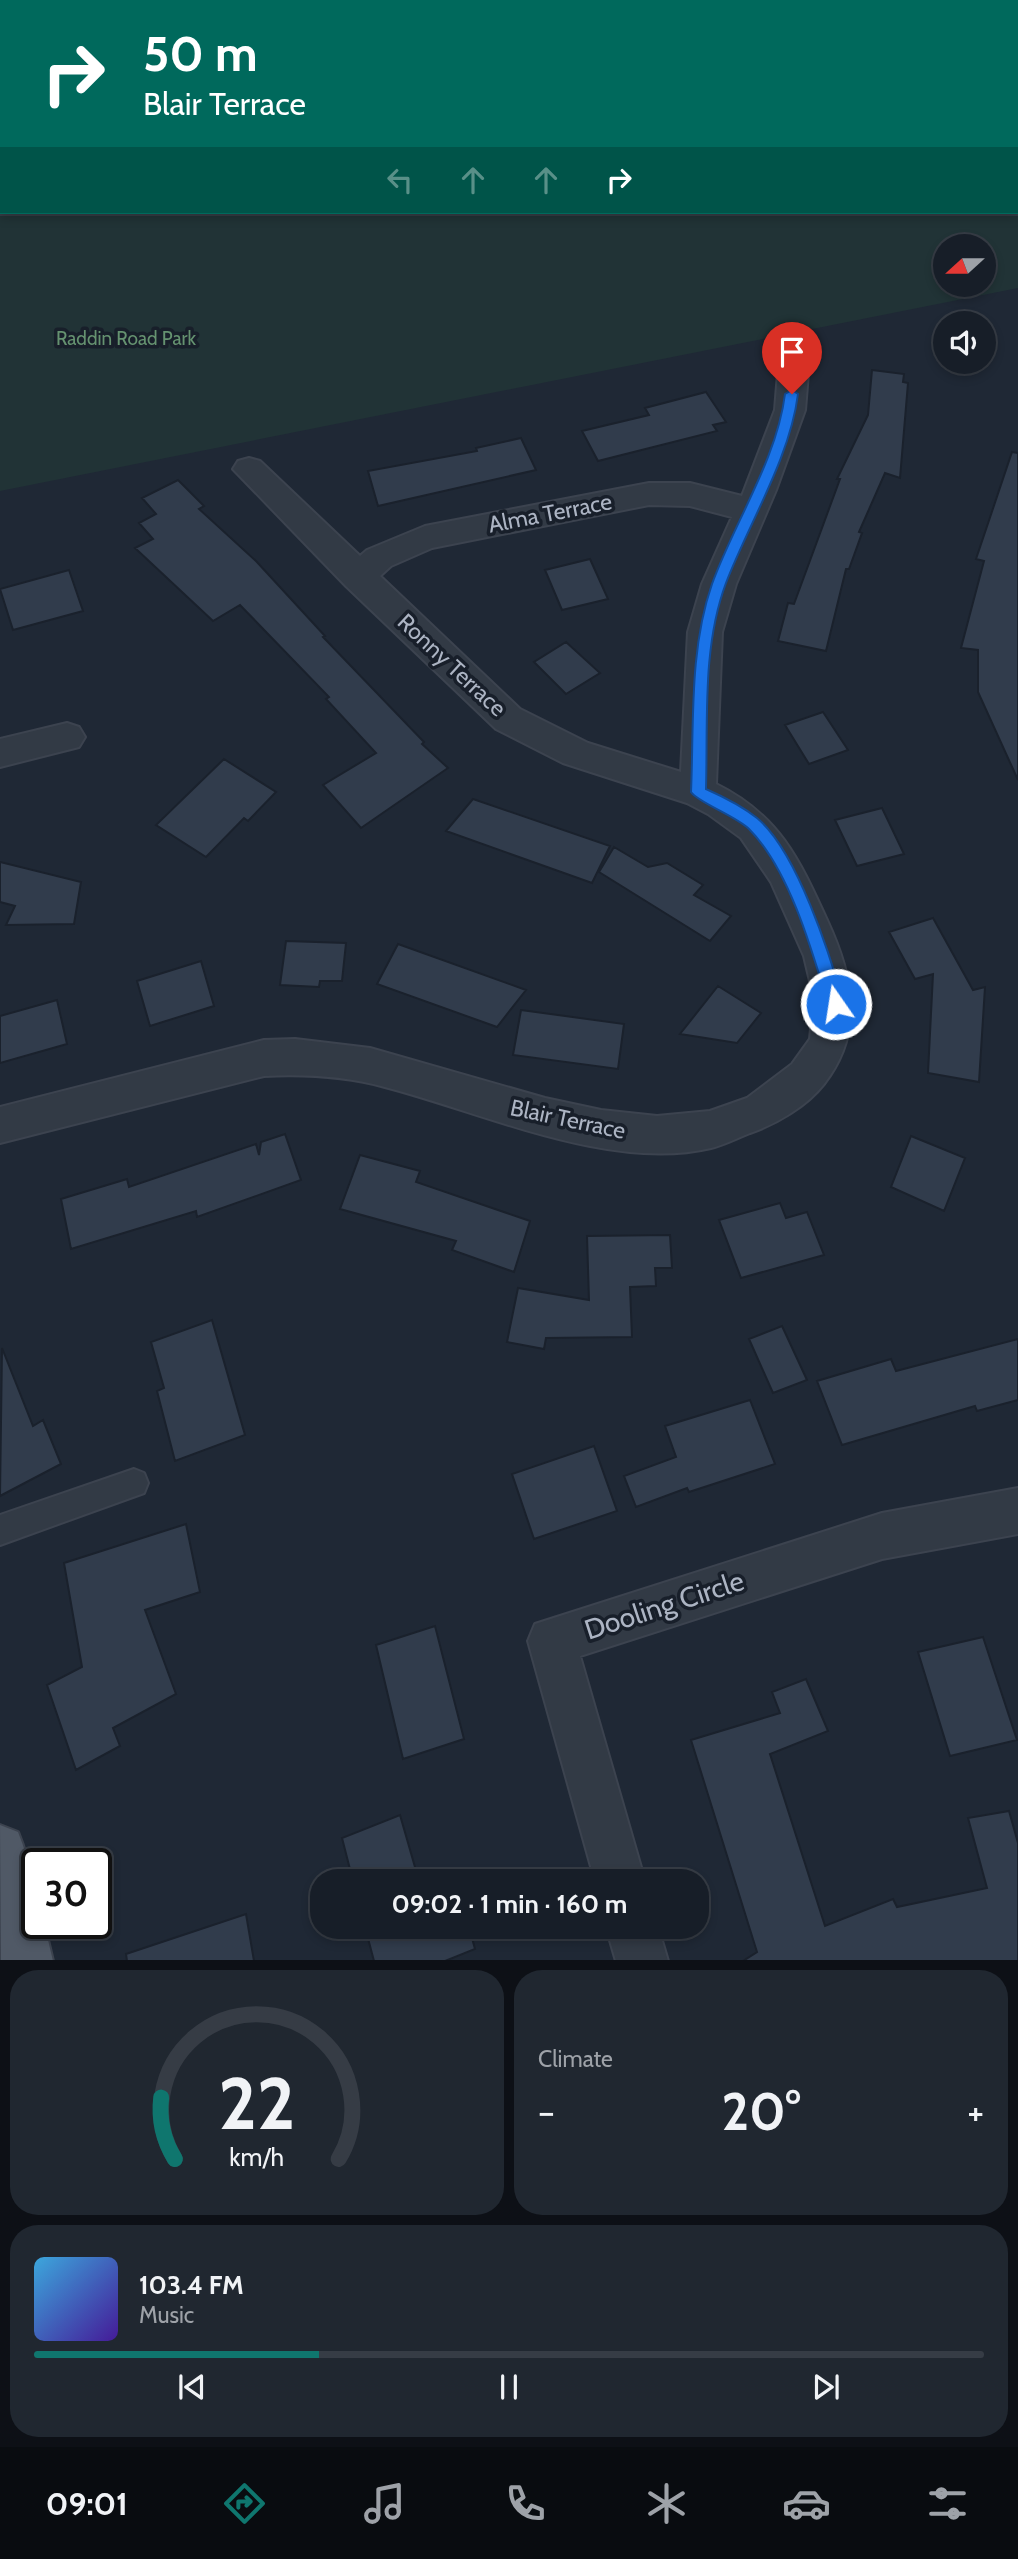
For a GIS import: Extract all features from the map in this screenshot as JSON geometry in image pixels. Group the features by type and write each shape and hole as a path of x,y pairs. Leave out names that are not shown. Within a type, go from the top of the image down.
{"main road":[{"path":"0,1850 27,1960"}],"street":[{"path":"698,792 705,632 719,584 790,410 794,361"},
{"name":"Ronny Terrace","path":"249,469 490,702 535,737 698,792"},
{"name":"Alma Terrace","path":"358,577 379,558 425,538 649,494 681,491 703,494 751,511"},
{"path":"0,753 67,737"},
{"name":"Blair Terrace","path":"0,1125 264,1058 304,1055 386,1069 526,1112 587,1127 639,1133 685,1134 725,1125 759,1111 795,1089 817,1066 829,1037 836,1004 816,934 778,856 754,824 724,804 698,792"},
{"name":"Dooling Circle","path":"617,1869 552,1641 882,1536 1018,1511"},
{"path":"636,1939 642,1960"}],"lane":[{"path":"0,1530 134,1482"}],"green space":[{"name":"Raddin Road Park","path":"0,214 1018,214 1018,288 996,292 996,234 933,234 933,298 968,298 0,491"}],"building":[{"path":"872,370 904,374 903,382 908,383 900,478 885,473 859,532 862,533 849,569 846,569 826,651 778,641 788,603 794,604 840,479 837,479 868,415"},
{"path":"706,392 726,422 713,425 717,431 598,461 582,431 649,415 645,408"},
{"path":"521,438 536,470 378,506 368,471 477,451 476,448"},
{"path":"1012,452 1018,453 1018,780 978,692 978,650 961,648 984,561 976,559"},
{"path":"178,480 204,506 199,509 256,561 325,636 323,637 424,742 422,744 448,768 361,828 323,785 376,753 326,699 329,697 240,605 213,621 135,548 153,539 139,523 156,514 142,498"},
{"path":"590,559 608,599 562,610 545,570"},
{"path":"69,570 83,611 13,630 0,589"},
{"path":"566,642 600,673 566,694 534,662"},
{"path":"823,712 848,750 809,764 785,725"},
{"path":"224,759 276,792 248,821 244,818 206,857 156,825"},
{"path":"473,799 610,846 592,883 446,831"},
{"path":"882,808 904,854 857,866 835,820"},
{"path":"614,847 648,867 667,863 703,885 694,895 731,916 710,941 599,872"},
{"path":"0,862 81,882 74,924 6,925 15,906 0,902"},
{"path":"933,918 973,990 985,987 979,1082 928,1073 933,974 915,979 889,932"},
{"path":"286,941 346,943 342,981 320,981 319,987 280,985"},
{"path":"398,944 526,990 497,1027 377,984"},
{"path":"201,961 214,1006 150,1026 137,981"},
{"path":"718,986 761,1013 737,1043 680,1034"},
{"path":"57,1000 67,1044 0,1063 0,1016"},
{"path":"521,1010 624,1024 618,1069 513,1055"},
{"path":"285,1134 301,1180 197,1217 196,1211 71,1249 61,1199 127,1179 129,1187 256,1144 259,1155 261,1142"},
{"path":"911,1136 965,1158 944,1211 891,1187"},
{"path":"360,1155 420,1171 416,1182 530,1221 514,1272 452,1250 456,1241 340,1209"},
{"path":"780,1203 786,1218 807,1212 824,1255 741,1278 719,1220"},
{"path":"670,1235 672,1268 655,1268 656,1286 630,1287 632,1337 546,1338 544,1349 507,1342 518,1288 589,1300 587,1236"},
{"path":"212,1320 245,1435 175,1461 157,1391 164,1388 151,1342"},
{"path":"782,1326 807,1380 773,1393 749,1339"},
{"path":"1018,1339 1018,1400 977,1411 975,1406 842,1445 817,1381 891,1359 896,1371"},
{"path":"2,1348 33,1426 43,1420 61,1464 0,1496"},
{"path":"750,1400 775,1464 689,1492 687,1488 636,1507 624,1476 676,1457 665,1426"},
{"path":"594,1446 617,1511 534,1539 512,1474"},
{"path":"186,1524 200,1592 145,1610 176,1694 113,1728 120,1746 76,1770 47,1685 82,1667 64,1563"},
{"path":"435,1626 464,1739 403,1759 376,1645"},
{"path":"983,1637 1017,1740 950,1756 918,1652"},
{"path":"806,1679 828,1731 770,1754 825,1926 893,1899 897,1907 987,1888 968,1818 1009,1811 1018,1843 1018,1960 745,1960 757,1952 691,1740 780,1713 772,1692"},
{"path":"400,1815 416,1869 350,1869 342,1838"},
{"path":"246,1914 254,1960 127,1960 126,1954"},
{"path":"368,1939 472,1939 475,1949 448,1960 374,1960"}],"route":[{"path":"792,394 790,410 760,490 719,584 705,632 698,792 724,804 754,824 778,856 816,934 836,1004"}]}
